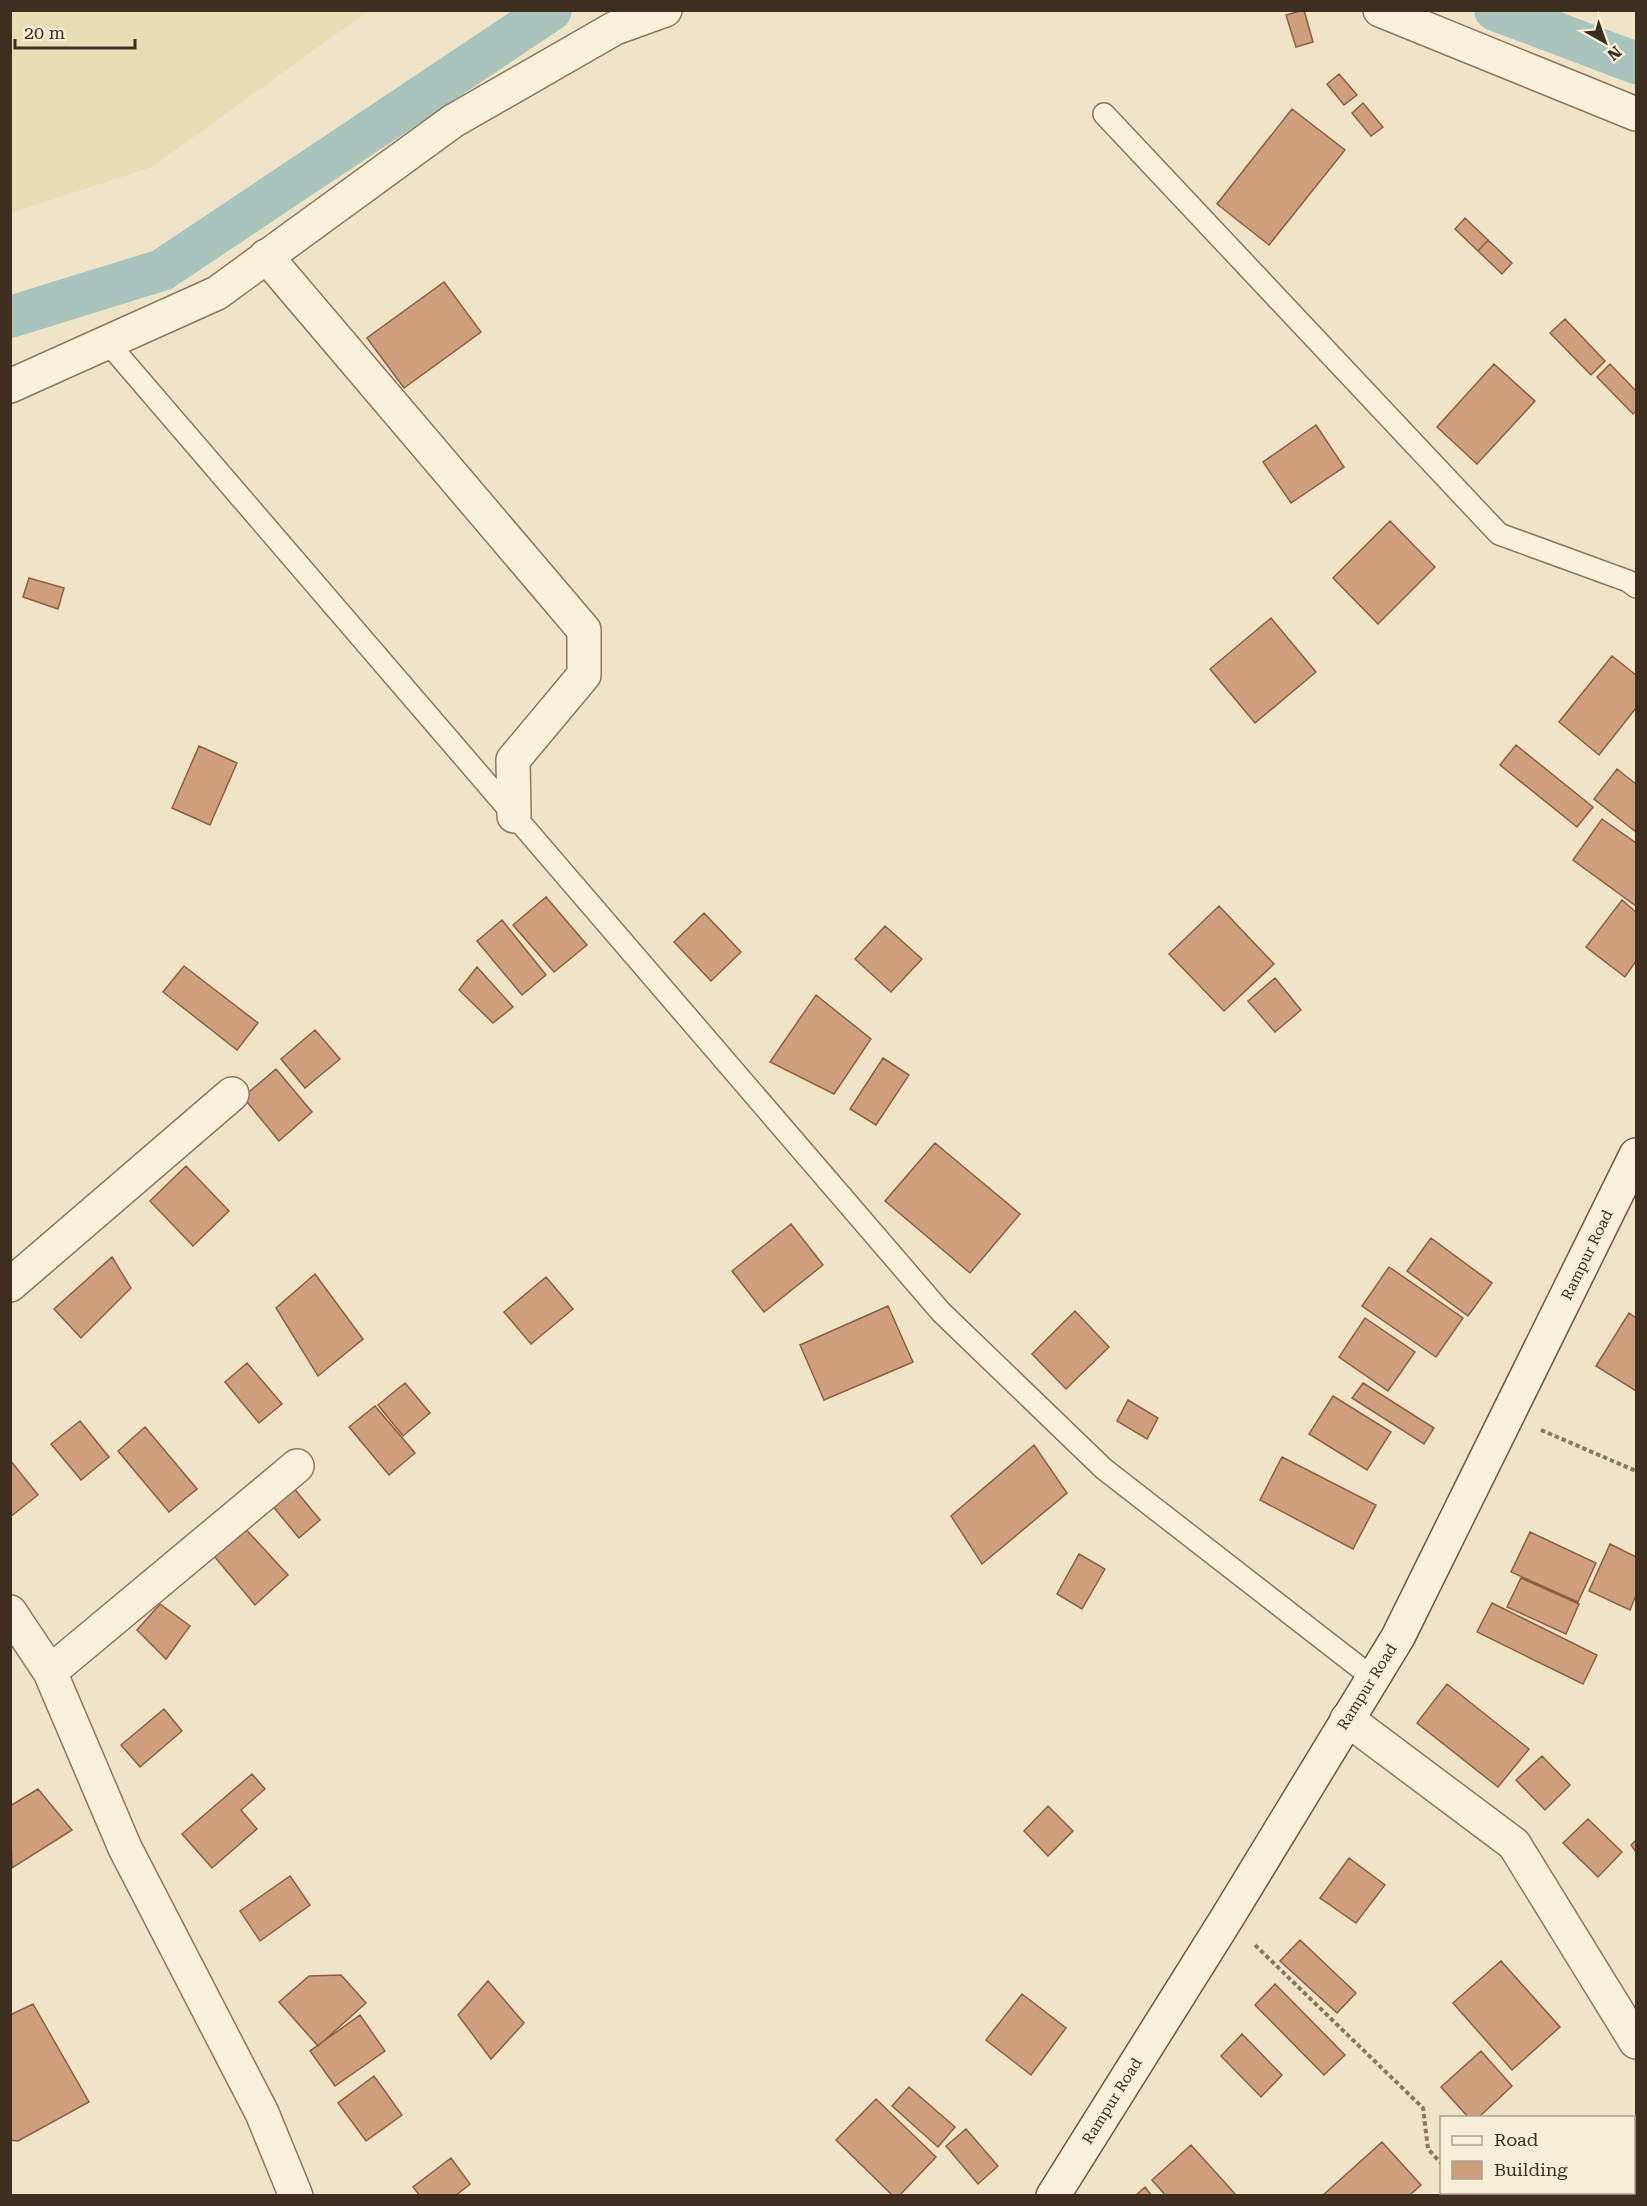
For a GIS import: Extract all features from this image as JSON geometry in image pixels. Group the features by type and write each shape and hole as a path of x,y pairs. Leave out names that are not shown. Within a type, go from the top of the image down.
{"street":[{"path":"10,386 217,293 453,121 615,28 665,10"},
{"path":"1380,10 1636,114"},
{"path":"267,256 584,630 584,675 513,760 514,816"},
{"path":"10,1285 232,1094"},
{"name":"Rampur Road","path":"1053,2196 1227,1918 1398,1637 1636,1155"},
{"path":"50,1672 297,1466"},
{"path":"10,1612 50,1672 124,1848 262,2113 296,2196"},
{"path":"1347,1719 1514,1844 1636,2042"}],"lane":[{"path":"1104,114 1499,534 1628,581 1636,588"},
{"path":"108,343 941,1312 1104,1469 1372,1678"}],"path":[{"path":"1533,1426 1636,1471"},
{"path":"1227,1918 1423,2108 1428,2149 1440,2162"}],"shaded area":[{"path":"10,11 368,11 152,167 11,213"}],"building":[{"path":"1304,10 1313,42 1296,47 1286,15"},
{"path":"1339,74 1357,95 1344,105 1327,84"},
{"path":"1363,103 1383,127 1371,136 1352,113"},
{"path":"1292,109 1345,150 1269,245 1217,204"},
{"path":"1465,218 1488,240 1478,251 1455,229"},
{"path":"1488,240 1512,263 1502,274 1478,251"},
{"path":"444,282 481,332 404,388 367,338"},
{"path":"1565,319 1605,361 1591,375 1550,333"},
{"path":"1494,364 1535,401 1477,464 1437,427"},
{"path":"1610,364 1636,391 1636,411 1633,414 1597,377"},
{"path":"1316,425 1344,467 1291,503 1263,462"},
{"path":"1390,521 1435,567 1378,624 1333,578"},
{"path":"29,578 64,588 58,609 23,597"},
{"path":"1271,618 1316,672 1255,723 1210,669"},
{"path":"1612,656 1636,675 1636,708 1599,755 1559,722"},
{"path":"1516,745 1593,807 1577,827 1500,765"},
{"path":"199,746 237,763 210,825 172,808"},
{"path":"1617,769 1636,784 1636,832 1594,799"},
{"path":"1602,819 1636,843 1636,906 1573,860"},
{"path":"546,897 587,945 554,972 513,925"},
{"path":"1622,900 1636,912 1636,961 1625,977 1586,947"},
{"path":"1219,906 1274,964 1224,1011 1169,954"},
{"path":"704,913 741,952 711,981 674,942"},
{"path":"502,920 546,975 522,995 477,941"},
{"path":"885,926 922,959 891,992 855,959"},
{"path":"184,966 258,1023 237,1050 163,992"},
{"path":"477,967 513,1007 493,1023 459,990"},
{"path":"1275,978 1301,1010 1275,1032 1248,1001"},
{"path":"816,995 871,1039 834,1094 770,1062"},
{"path":"315,1030 340,1059 305,1088 281,1059"},
{"path":"883,1058 909,1075 876,1125 850,1109"},
{"path":"276,1069 312,1112 279,1141 243,1097"},
{"path":"935,1143 1020,1214 970,1273 885,1201"},
{"path":"186,1166 229,1211 193,1246 150,1201"},
{"path":"791,1224 823,1265 764,1312 732,1271"},
{"path":"1431,1238 1492,1283 1468,1316 1407,1271"},
{"path":"112,1257 131,1288 81,1338 54,1309"},
{"path":"1389,1267 1463,1318 1436,1357 1362,1306"},
{"path":"315,1274 363,1339 318,1376 276,1308"},
{"path":"546,1277 573,1309 531,1344 504,1312"},
{"path":"888,1306 913,1362 824,1400 800,1345"},
{"path":"1075,1311 1109,1347 1066,1389 1032,1354"},
{"path":"1629,1313 1636,1318 1636,1391 1596,1366"},
{"path":"1365,1318 1415,1352 1388,1391 1339,1357"},
{"path":"247,1363 282,1404 259,1423 225,1382"},
{"path":"405,1383 430,1413 403,1436 378,1405"},
{"path":"1363,1383 1434,1428 1424,1444 1352,1398"},
{"path":"1333,1396 1391,1432 1367,1470 1309,1434"},
{"path":"1128,1400 1158,1418 1147,1439 1117,1421"},
{"path":"375,1406 415,1453 389,1475 349,1427"},
{"path":"80,1421 109,1457 81,1480 51,1444"},
{"path":"145,1427 197,1489 169,1512 118,1451"},
{"path":"1034,1445 1067,1493 982,1564 951,1516"},
{"path":"1282,1457 1376,1505 1353,1549 1260,1500"},
{"path":"10,1460 38,1495 10,1517"},
{"path":"292,1486 320,1520 299,1538 271,1504"},
{"path":"240,1523 288,1575 255,1605 209,1550"},
{"path":"1530,1532 1596,1563 1578,1602 1511,1572"},
{"path":"1610,1544 1636,1557 1636,1595 1630,1610 1589,1591"},
{"path":"1079,1554 1105,1569 1082,1609 1057,1594"},
{"path":"1521,1578 1579,1604 1566,1634 1507,1607"},
{"path":"1492,1603 1597,1655 1583,1684 1477,1632"},
{"path":"160,1604 190,1626 166,1659 137,1630"},
{"path":"1447,1684 1529,1749 1498,1787 1417,1723"},
{"path":"164,1709 182,1731 140,1767 121,1745"},
{"path":"1542,1756 1570,1785 1545,1810 1516,1780"},
{"path":"252,1774 265,1789 241,1810 257,1829 212,1868 182,1834"},
{"path":"38,1789 72,1830 12,1868 10,1806"},
{"path":"1048,1806 1073,1831 1048,1856 1024,1831"},
{"path":"1588,1819 1622,1852 1598,1877 1563,1843"},
{"path":"1636,1840 1636,1852 1631,1845"},
{"path":"1349,1858 1385,1885 1356,1923 1320,1898"},
{"path":"290,1876 310,1905 260,1941 240,1911"},
{"path":"1300,1940 1356,1993 1337,2013 1280,1961"},
{"path":"1501,1961 1560,2027 1512,2070 1453,2003"},
{"path":"341,1975 366,2003 318,2046 279,2002 309,1976"},
{"path":"488,1981 524,2023 491,2059 458,2015"},
{"path":"1275,1984 1345,2055 1324,2075 1255,2005"},
{"path":"1022,1994 1066,2028 1031,2075 986,2040"},
{"path":"33,2004 89,2102 18,2141 10,2140 10,2015"},
{"path":"360,2015 385,2051 335,2086 310,2051"},
{"path":"1242,2034 1282,2075 1261,2097 1221,2056"},
{"path":"1481,2051 1512,2086 1480,2116 1467,2116 1441,2087"},
{"path":"374,2076 402,2115 366,2141 338,2103"},
{"path":"909,2087 955,2127 938,2147 892,2106"},
{"path":"876,2099 936,2157 899,2196 893,2196 836,2140"},
{"path":"966,2129 998,2166 978,2184 946,2146"},
{"path":"1382,2142 1421,2185 1409,2196 1322,2196"},
{"path":"1191,2145 1237,2196 1166,2196 1152,2180"},
{"path":"451,2158 470,2184 455,2196 420,2196 413,2187"},
{"path":"1145,2187 1152,2196 1135,2196"}],"waterway":[{"path":"10,317 162,270 551,10"},
{"path":"1495,10 1636,63"}]}
